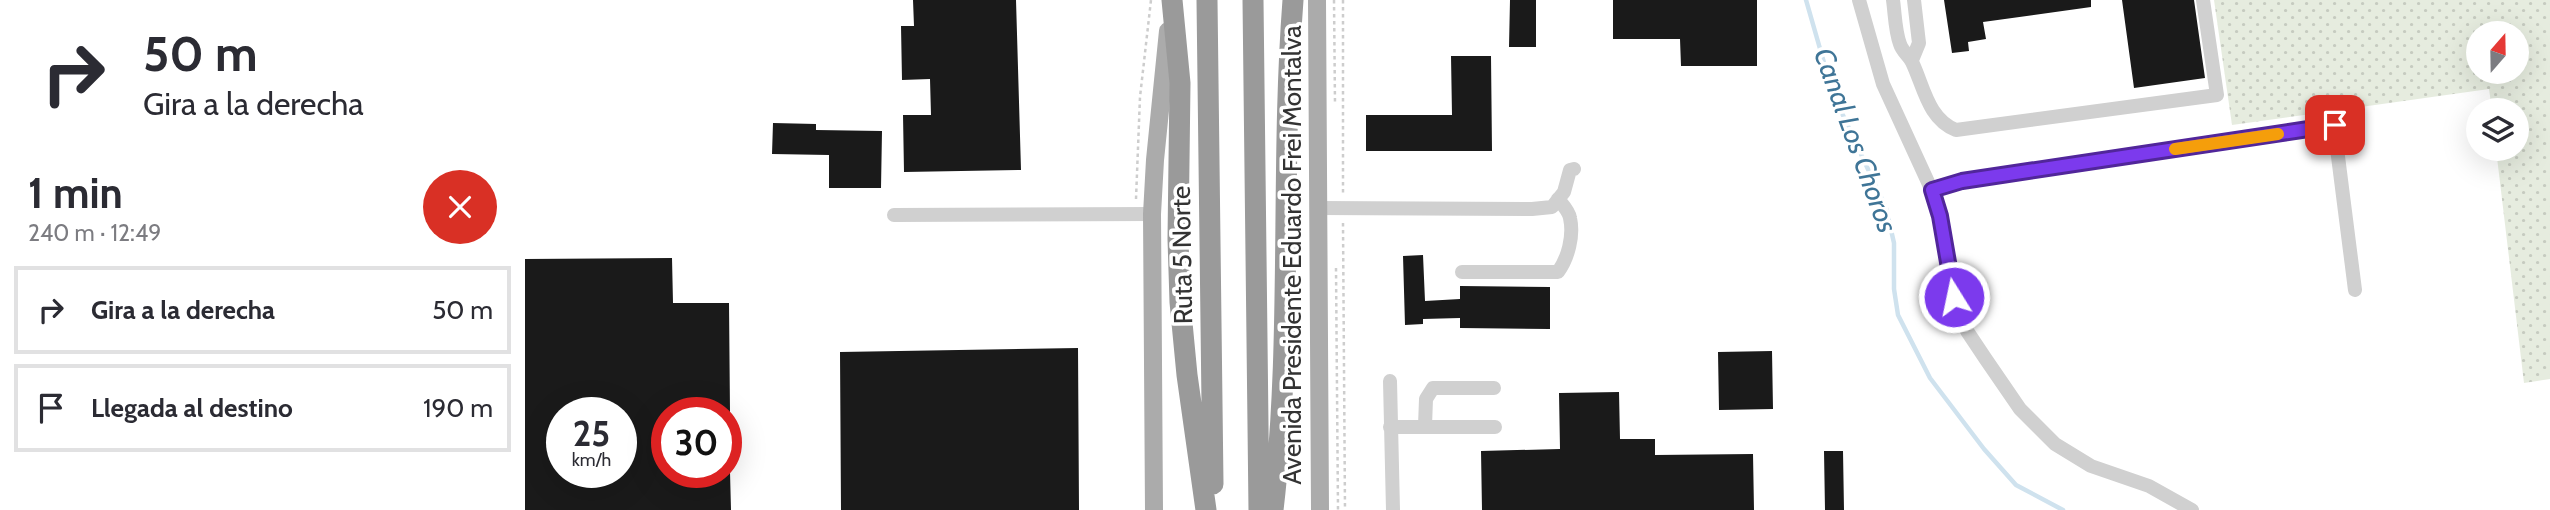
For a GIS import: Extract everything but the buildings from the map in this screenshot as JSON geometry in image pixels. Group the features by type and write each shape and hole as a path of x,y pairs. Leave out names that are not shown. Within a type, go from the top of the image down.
{"highway":[{"path":"1171,0 1180,83 1178,239 1181,302 1191,411 1206,510"},
{"name":"Ruta 5 Norte","path":"1207,0 1213,510"},
{"path":"1253,0 1259,510"},
{"path":"1273,510 1285,373 1287,132 1293,0"}],"main road":[{"path":"1154,510 1152,214 1171,0"},
{"name":"Avenida Presidente Eduardo Frei Montalva","path":"1317,0 1320,510"}],"street":[{"path":"1859,0 1883,84 1932,190 1940,216 1954,297 1962,320 1985,358 2020,409 2055,444 2079,460 2149,486 2192,510"},
{"path":"1893,0 1900,47 1912,60 1918,81 1938,120 1956,130 2217,95 2203,0"},
{"path":"1912,60 1919,43 1913,0"},
{"path":"1932,190 1962,181 2335,125 2355,290"},
{"path":"1318,208 1552,207 1564,192 1570,170 1574,169"},
{"path":"1462,272 1558,272 1570,246 1570,216 1558,199"},
{"path":"894,215 1152,214"},
{"path":"1390,381 1393,510"},
{"path":"1425,426 1426,399 1433,388 1494,388"},
{"path":"1390,427 1495,427"}],"path":[{"path":"1334,0 1335,111"},
{"path":"1343,0 1345,510"},
{"path":"1336,263 1338,510"}],"shaded area":[{"path":"2214,0 2550,0 2550,379 2524,383 2497,161 2529,161 2529,98 2490,98 2489,89 2232,125"}],"waterway":[{"name":"Canal Los Choros","path":"1806,0 1831,87 1886,208 1894,243 1894,289 1898,315 1930,378 1984,449 2016,485 2063,510"}],"slow traffic":[{"path":"2175,149 2278,134"}],"route":[{"path":"1954,297 1940,216 1932,190 1962,181 2335,125"}]}
